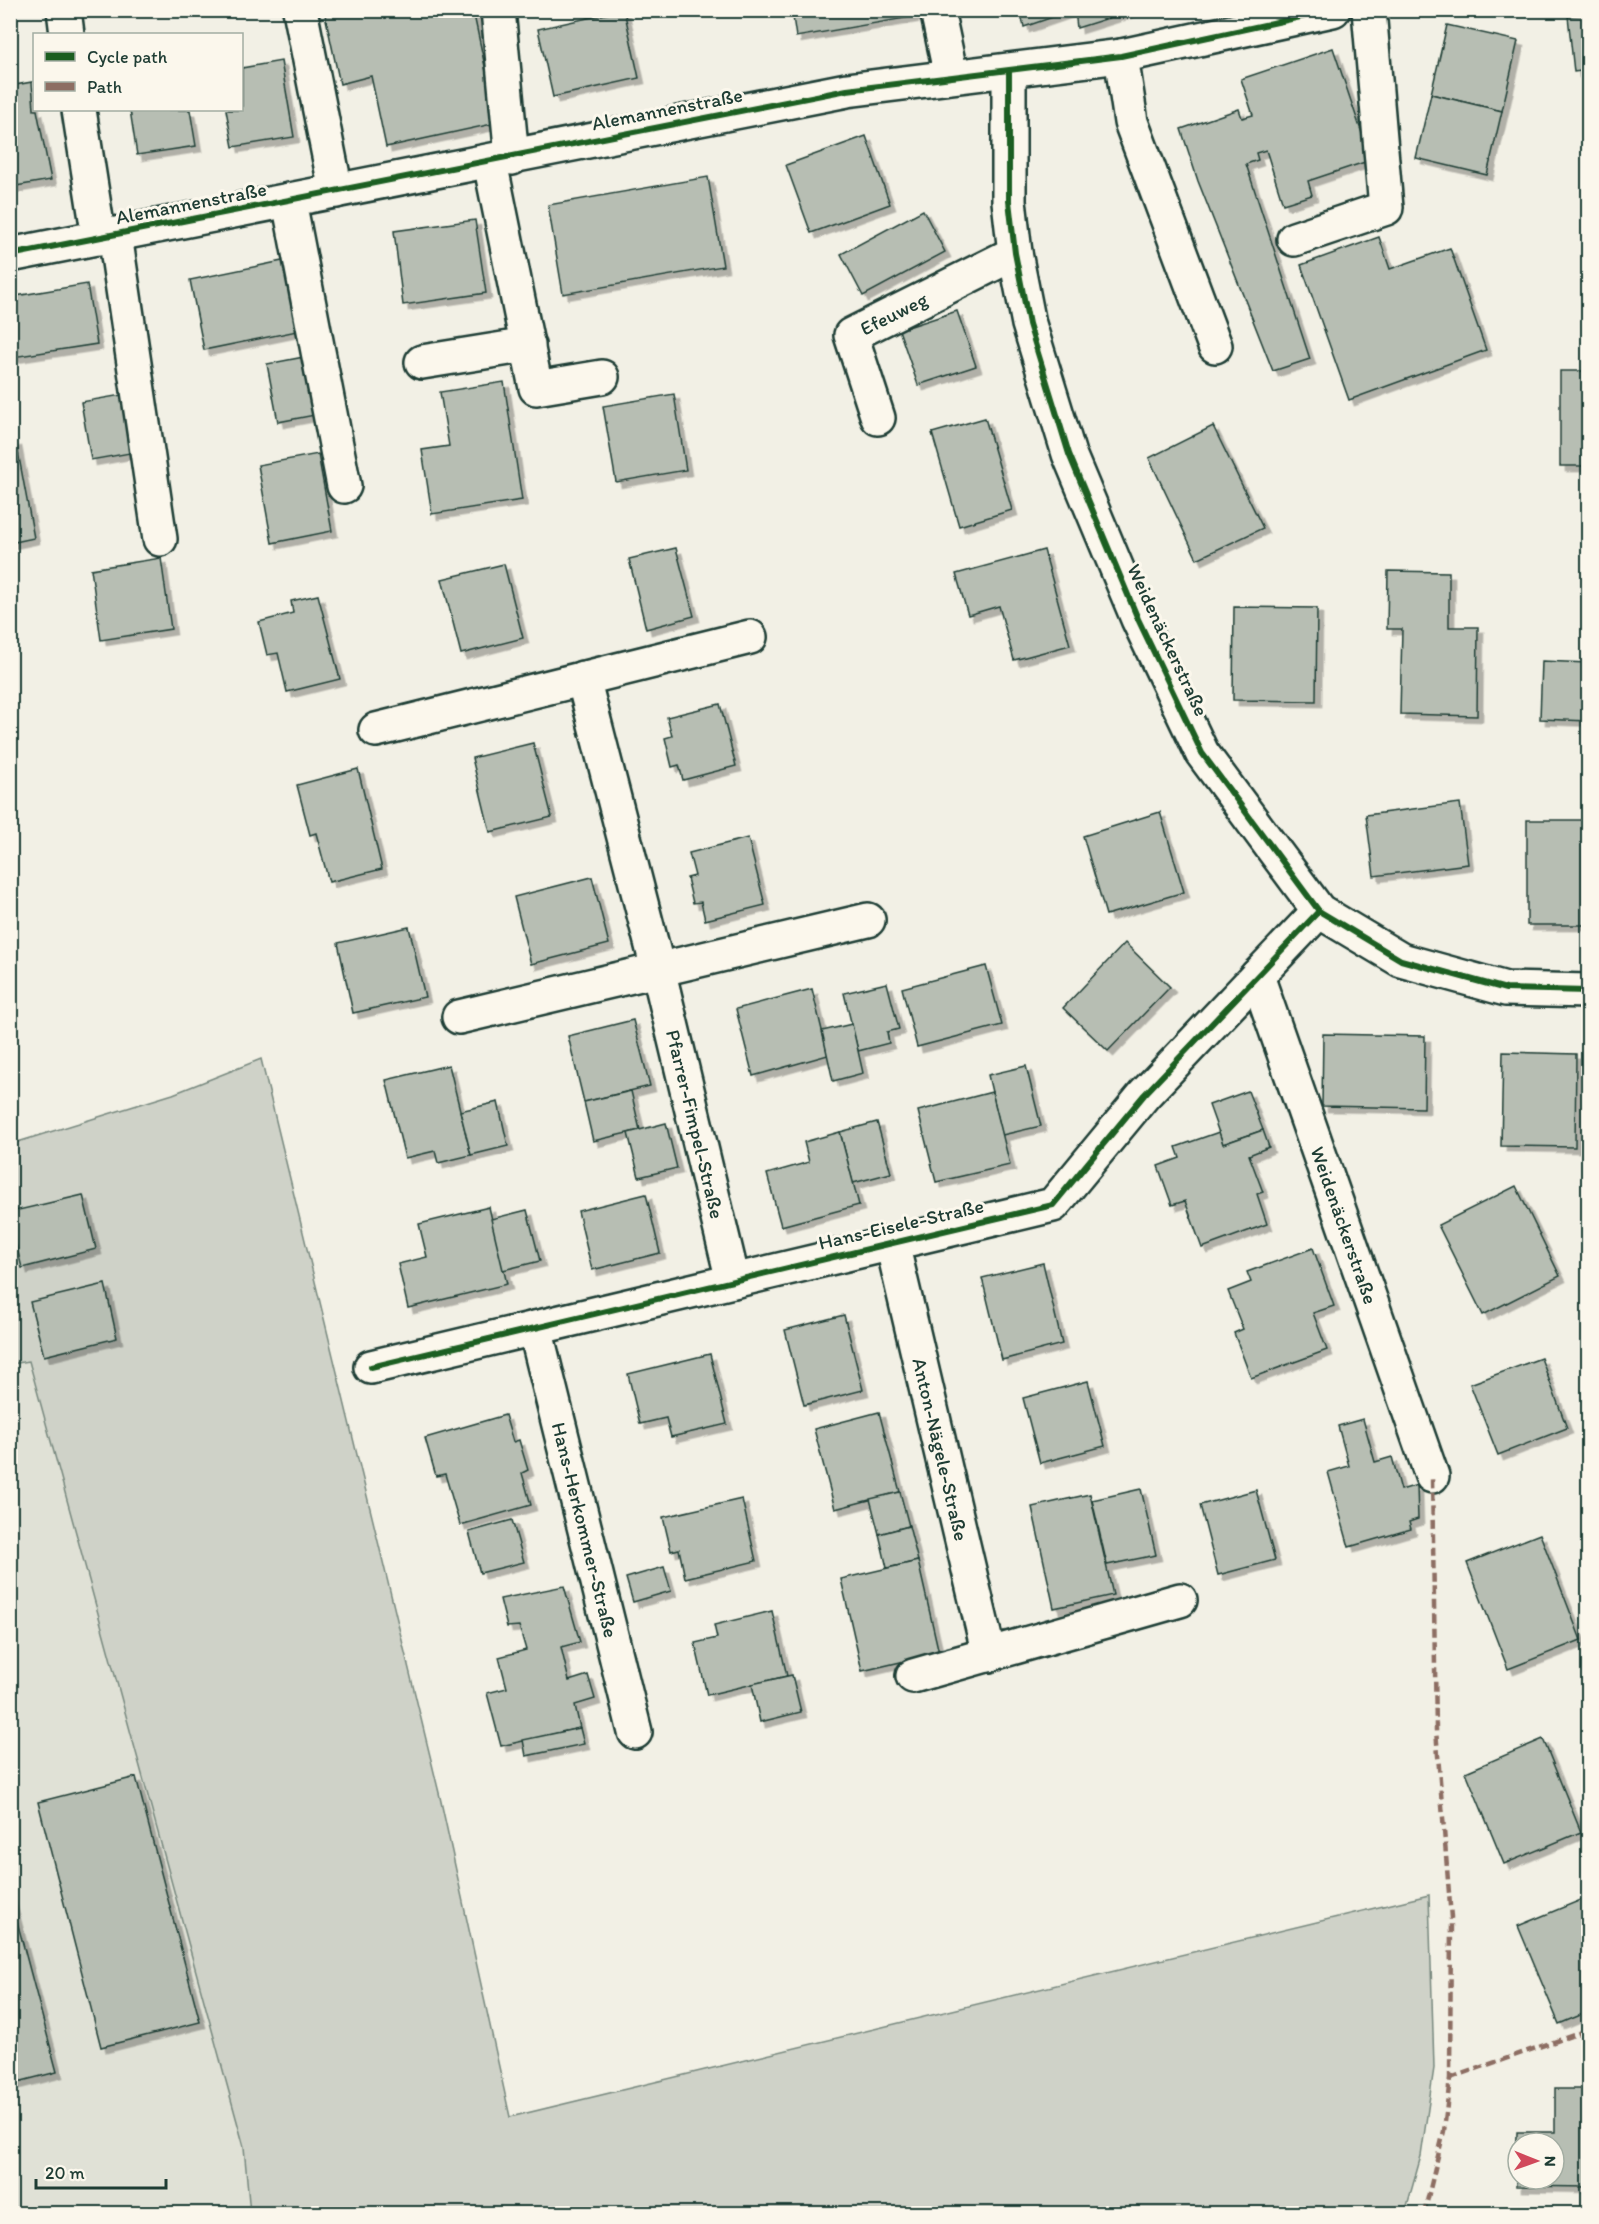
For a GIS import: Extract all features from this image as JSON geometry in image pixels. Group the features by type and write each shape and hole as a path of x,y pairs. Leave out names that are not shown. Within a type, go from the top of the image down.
{"street":[{"path":"64,10 67,33"},
{"path":"300,10 336,191"},
{"path":"498,10 501,160 536,388 602,377"},
{"path":"937,10 951,76"},
{"name":"Alemannenstraße","path":"10,255 847,90 1121,56 1333,10"},
{"path":"1294,239 1386,208 1370,10"},
{"path":"1121,56 1131,122 1215,346"},
{"name":"Weidenäckerstraße","path":"1009,71 1009,201 1015,253 1029,324 1069,454 1138,619 1202,753 1319,911 1401,960 1506,989 1588,991"},
{"path":"79,111 107,237"},
{"name":"Alemannenstraße","path":"289,201 344,486"},
{"name":"Alemannenstraße","path":"107,237 160,538"},
{"name":"Efeuweg","path":"878,418 851,335 1015,253"},
{"path":"422,362 528,345"},
{"path":"376,730 750,637"},
{"name":"Pfarrer-Fimpel-Straße","path":"583,678 658,969 733,1281"},
{"name":"Hans-Eisele-Straße","path":"371,1367 1053,1205 1144,1095 1319,911"},
{"path":"459,1017 868,920"},
{"name":"Weidenäckerstraße","path":"1257,976 1432,1476"},
{"name":"Anton-Nägele-Straße","path":"892,1243 989,1655"},
{"name":"Hans-Herkommer-Straße","path":"535,1328 635,1732"},
{"path":"913,1676 1180,1600"}],"shaded area":[{"path":"261,1059 440,1797 510,2117 1429,1895 1434,2068 1421,2156 1405,2213 250,2213 244,2147 29,1361 11,1364 11,1144 173,1094"},
{"path":"29,1360 244,2147 250,2213 11,2214 10,1364"}],"building":[{"path":"324,10 473,10 497,123 386,147 371,76 340,84"},
{"path":"624,10 639,78 553,97 538,29"},
{"path":"792,10 916,10 917,16 796,37"},
{"path":"1020,10 1073,10 1024,27"},
{"path":"1075,10 1131,10 1131,11 1077,28"},
{"path":"1588,13 1588,70 1574,72 1568,16"},
{"path":"1447,25 1518,41 1502,111 1431,94"},
{"path":"1333,48 1371,160 1308,181 1312,195 1283,204 1266,150 1256,153 1258,160 1246,164 1310,359 1273,371 1198,181 1181,129 1239,109 1242,118 1253,115 1241,79"},
{"path":"281,61 294,137 233,147 226,111 243,111 243,68"},
{"path":"32,82 33,111 37,111 51,180 10,187 10,86"},
{"path":"1431,94 1502,111 1487,175 1416,158"},
{"path":"130,111 190,111 196,146 137,155"},
{"path":"866,136 890,204 811,233 786,165"},
{"path":"708,177 723,266 563,294 548,205"},
{"path":"923,210 945,252 863,296 841,254"},
{"path":"475,220 486,293 403,305 394,231"},
{"path":"1379,237 1390,269 1450,248 1486,350 1349,400 1301,265"},
{"path":"287,260 302,330 204,350 190,280"},
{"path":"87,284 97,344 13,357 10,340 10,297"},
{"path":"957,311 976,366 918,385 899,330"},
{"path":"304,357 315,415 278,422 267,364"},
{"path":"1560,371 1588,371 1588,466 1560,466"},
{"path":"504,382 522,500 432,514 422,450 449,446 440,392"},
{"path":"127,394 136,452 91,460 81,402"},
{"path":"674,394 686,470 616,482 603,406"},
{"path":"985,418 1012,510 959,526 932,433"},
{"path":"1213,426 1263,528 1197,559 1149,458"},
{"path":"16,441 34,538 10,543 10,442"},
{"path":"318,454 332,531 272,543 258,465"},
{"path":"676,548 694,616 646,629 629,559"},
{"path":"1044,550 1070,645 1014,660 999,606 968,615 956,574"},
{"path":"161,558 171,629 101,640 91,569"},
{"path":"504,564 523,638 461,654 442,579"},
{"path":"1388,571 1449,572 1449,627 1478,627 1477,716 1400,714 1402,629 1387,629"},
{"path":"318,595 340,679 287,692 278,653 267,655 259,622 293,613 291,601"},
{"path":"1234,607 1317,608 1316,701 1233,700"},
{"path":"1542,661 1588,663 1588,721 1540,719"},
{"path":"720,704 736,766 683,780 679,765 672,767 665,738 672,736 667,717"},
{"path":"533,743 552,817 490,832 472,758"},
{"path":"358,769 382,869 329,882 316,833 310,835 297,785"},
{"path":"1460,803 1468,864 1374,876 1366,815"},
{"path":"1160,812 1184,892 1106,915 1083,836"},
{"path":"1527,820 1588,820 1588,925 1527,925"},
{"path":"748,838 765,905 705,920 701,902 693,903 687,878 695,876 689,853"},
{"path":"592,877 609,944 531,964 514,897"},
{"path":"409,927 425,997 353,1013 338,943"},
{"path":"1125,943 1170,987 1108,1051 1063,1008"},
{"path":"986,966 1002,1025 917,1047 902,988"},
{"path":"887,983 899,1029 887,1032 889,1043 858,1051 844,993"},
{"path":"812,989 828,1055 753,1076 736,1009"},
{"path":"633,1020 650,1086 584,1102 568,1036"},
{"path":"852,1024 863,1073 833,1081 822,1031"},
{"path":"1323,1034 1425,1036 1424,1108 1322,1106"},
{"path":"1503,1052 1576,1054 1575,1147 1501,1146"},
{"path":"449,1065 471,1155 438,1163 435,1151 405,1158 386,1080"},
{"path":"1026,1066 1041,1126 1002,1135 988,1075"},
{"path":"631,1091 640,1130 593,1141 584,1102"},
{"path":"1248,1091 1263,1130 1223,1144 1209,1105"},
{"path":"992,1092 1010,1165 936,1182 918,1111"},
{"path":"498,1102 508,1146 471,1155 460,1111"},
{"path":"877,1122 891,1173 853,1183 840,1132"},
{"path":"666,1123 677,1168 639,1177 628,1133"},
{"path":"1263,1130 1269,1147 1249,1155 1263,1192 1257,1194 1267,1224 1202,1248 1185,1201 1172,1205 1158,1166 1180,1158 1176,1147 1219,1132 1223,1144"},
{"path":"840,1132 859,1205 781,1226 767,1174 809,1162 804,1142"},
{"path":"1516,1186 1560,1276 1483,1315 1438,1225"},
{"path":"646,1194 660,1253 592,1270 578,1211"},
{"path":"83,1195 96,1249 22,1268 10,1212"},
{"path":"489,1207 507,1284 408,1308 398,1264 427,1257 419,1224"},
{"path":"527,1210 540,1261 503,1270 491,1219"},
{"path":"1313,1248 1334,1306 1313,1313 1327,1350 1251,1378 1234,1333 1243,1329 1228,1291 1251,1282 1247,1272"},
{"path":"1043,1263 1062,1344 1002,1360 982,1278"},
{"path":"105,1284 117,1338 44,1356 30,1302"},
{"path":"844,1315 863,1390 804,1405 785,1330"},
{"path":"710,1354 727,1424 671,1437 666,1418 640,1424 628,1374"},
{"path":"1541,1358 1567,1428 1498,1455 1470,1384"},
{"path":"1088,1381 1105,1446 1040,1463 1023,1398"},
{"path":"879,1412 900,1492 835,1509 814,1429"},
{"path":"505,1415 513,1442 519,1440 528,1470 522,1473 531,1505 460,1525 445,1474 436,1476 425,1438"},
{"path":"1363,1419 1375,1462 1392,1457 1401,1490 1417,1485 1418,1519 1409,1522 1411,1529 1349,1547 1328,1472 1349,1466 1338,1426"},
{"path":"1141,1489 1156,1555 1107,1565 1092,1500"},
{"path":"1256,1490 1275,1560 1218,1575 1200,1505"},
{"path":"900,1492 909,1526 879,1534 870,1499"},
{"path":"1090,1494 1113,1595 1054,1608 1032,1507"},
{"path":"742,1499 756,1561 685,1578 679,1549 671,1551 663,1517"},
{"path":"512,1520 524,1562 480,1573 469,1532"},
{"path":"909,1526 918,1561 887,1568 879,1534"},
{"path":"1540,1534 1581,1640 1508,1669 1467,1563"},
{"path":"918,1561 939,1653 862,1671 841,1579"},
{"path":"664,1567 671,1591 633,1602 626,1578"},
{"path":"564,1586 580,1642 561,1647 569,1681 588,1675 595,1699 575,1705 580,1728 501,1746 487,1693 507,1688 499,1657 526,1650 519,1626 507,1627 500,1599"},
{"path":"772,1611 787,1676 707,1695 695,1643 717,1638 714,1625"},
{"path":"792,1675 801,1712 760,1722 752,1684"},
{"path":"580,1728 584,1744 526,1756 523,1740"},
{"path":"1543,1739 1581,1832 1504,1864 1466,1772"},
{"path":"136,1777 200,2022 101,2047 38,1802"},
{"path":"10,1895 57,2072 10,2084"},
{"path":"1588,1897 1588,2012 1559,2024 1518,1926"},
{"path":"1555,2089 1588,2089 1588,2187 1566,2187 1566,2131 1555,2131"}],"marked path":[{"path":"1424,2214 1444,2131 1450,2078 1451,1918 1436,1730 1432,1476"},
{"path":"1450,2078 1588,2030"}],"cycle path":[{"path":"10,255 847,90 1121,56 1333,10"},
{"path":"1009,71 1009,201 1015,253 1029,324 1069,454 1138,619 1202,753 1319,911 1401,960 1506,989 1588,991"},
{"path":"371,1367 1053,1205 1144,1095 1319,911"}]}
